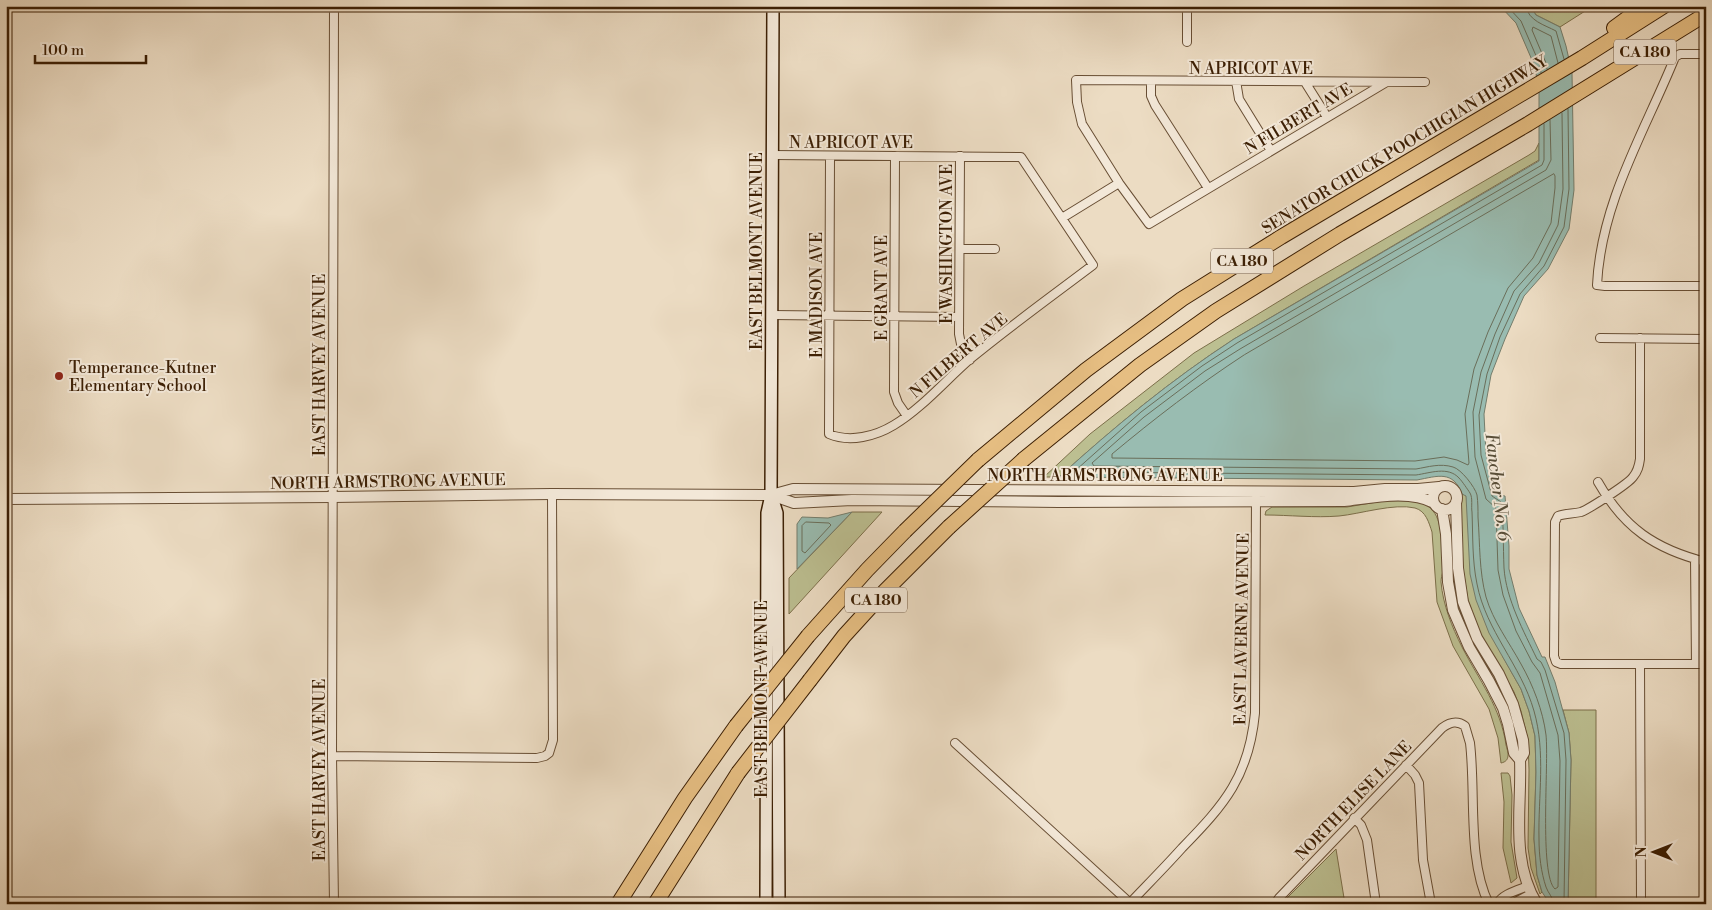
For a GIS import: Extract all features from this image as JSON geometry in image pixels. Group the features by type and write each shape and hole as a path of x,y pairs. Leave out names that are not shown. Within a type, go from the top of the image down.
{"highway":[{"path":"1582,58 1595,40 1644,6"},
{"name":"SENATOR CHUCK POOCHIGIAN HIGHWAY","path":"618,904 685,798 736,726 808,636 905,530 978,460 1086,370 1182,299 1290,232 1582,58 1664,6"},
{"name":"CA 180","path":"656,904 738,773 844,636 885,590 949,527 1024,459 1140,365 1216,311 1340,234 1528,124 1704,15"},
{"path":"611,904 640,867"}],"main road":[{"name":"EAST BELMONT AVENUE","path":"766,904 767,513 771,495 773,6"},
{"name":"EAST BELMONT AVENUE","path":"771,495 777,513 779,904"}],"street":[{"name":"EAST HARVEY AVENUE","path":"334,6 332,498 334,904"},
{"path":"1186,6 1186,42"},
{"path":"1706,54 1680,54 1675,57 1657,102 1646,120 1629,159 1602,238 1598,285 1706,286"},
{"name":"N APRICOT AVE","path":"1119,183 1082,124 1077,102 1076,80 1425,82"},
{"path":"1151,81 1151,96 1154,105 1208,188"},
{"path":"1236,82 1239,99 1271,151"},
{"path":"1305,82 1327,117"},
{"name":"N FILBERT AVE","path":"1119,183 1149,224 1385,82"},
{"name":"N APRICOT AVE","path":"772,156 1021,157 1062,218"},
{"name":"E MADISON AVE","path":"829,434 830,156"},
{"name":"E GRANT AVE","path":"896,156 894,392 898,403 907,416"},
{"name":"E WASHINGTON AVE","path":"960,156 959,317 961,344 970,360"},
{"path":"1062,218 1119,183"},
{"name":"N FILBERT AVE","path":"829,434 843,438 866,436 876,434 894,425 907,416 970,360 1093,265 1062,218"},
{"path":"960,249 995,249"},
{"path":"772,315 959,317"},
{"path":"1600,338 1706,339"},
{"path":"1640,338 1640,459 1638,470 1630,481 1591,507 1580,512 1558,516 1555,522 1554,656 1556,662 1561,664 1706,664"},
{"path":"1598,482 1618,513 1636,530 1664,549 1706,562"},
{"path":"1520,760 1514,753 1503,708 1468,647 1453,610 1448,582 1446,534 1434,492 1439,487 1447,486 1454,490 1457,497 1458,568 1463,602 1477,638 1499,674 1513,704 1522,740 1524,753 1520,760 1519,842 1523,872 1537,904"},
{"name":"NORTH ARMSTRONG AVENUE","path":"6,499 332,498 552,494 771,495 794,503 852,500 1050,502 1256,496 1439,487"},
{"path":"332,756 537,758 549,753 553,740 552,494"},
{"name":"NORTH ARMSTRONG AVENUE","path":"1256,496 1344,502 1386,496 1410,496 1419,497 1438,506"},
{"name":"EAST LAVERNE AVENUE","path":"1130,903 1218,810 1238,777 1251,745 1255,713 1256,496"},
{"path":"1438,506 1449,509 1456,502"},
{"path":"1695,559 1696,664"},
{"path":"1640,664 1641,903 1706,904"},
{"name":"NORTH ELISE LANE","path":"1275,904 1354,818 1442,728 1456,722 1465,726 1470,743 1478,872 1484,895 1489,904"},
{"path":"955,743 1130,903"},
{"path":"1406,765 1419,783 1423,860 1431,904"},
{"path":"1354,818 1361,825 1367,840 1376,904"},
{"path":"1497,904 1497,901 1502,897 1530,890"},
{"path":"1512,904 1530,890"}],"green space":[{"path":"1530,6 1593,6 1560,27 1536,15"},
{"path":"1539,143 1539,160 1234,339 1144,405 1059,477 1044,477 1090,434 1194,353 1304,286 1529,155 1535,151"},
{"path":"1462,494 1466,495 1503,657 1521,689 1535,736 1534,839 1537,875 1542,892 1540,894 1531,868 1528,848 1528,740 1514,692 1480,633 1468,600 1463,569 1460,518"},
{"path":"1383,501 1409,501 1425,504 1435,513 1438,519 1442,548 1443,571 1441,582 1446,607 1458,639 1488,694 1499,719 1508,753 1508,758 1504,762 1501,763 1498,738 1489,709 1453,646 1437,602 1432,532 1422,512 1415,508 1397,507 1339,516 1265,515 1266,511 1272,507 1347,507"},
{"path":"852,512 882,512 789,614 789,578"},
{"path":"1563,710 1596,710 1596,904 1568,904 1571,760 1569,733"},
{"path":"1501,773 1508,773 1510,776 1512,795 1511,842 1517,878 1511,883 1503,848 1504,802"},
{"path":"1336,849 1345,904 1286,904 1287,898"}],"water":[{"path":"1500,6 1530,6 1536,15 1560,27 1572,73 1574,190 1569,229 1548,269 1524,296 1491,375 1484,414 1486,454 1497,495 1505,496 1509,569 1519,608 1542,657 1545,657 1555,682 1569,733 1571,760 1568,904 1550,904 1542,892 1537,875 1534,839 1535,736 1521,689 1489,633 1476,600 1470,574 1466,496 1462,494 1454,481 1438,476 1417,480 1059,477 1144,405 1234,339 1539,161 1539,93 1535,67 1516,23"},
{"path":"852,512 797,569 797,524 802,517 828,518"}],"place":[{"name":"Temperance-Kutner Elementary School","path":"59,376"}],"water label":[{"name":"Fancher No. 6","path":"1498,487"}]}
